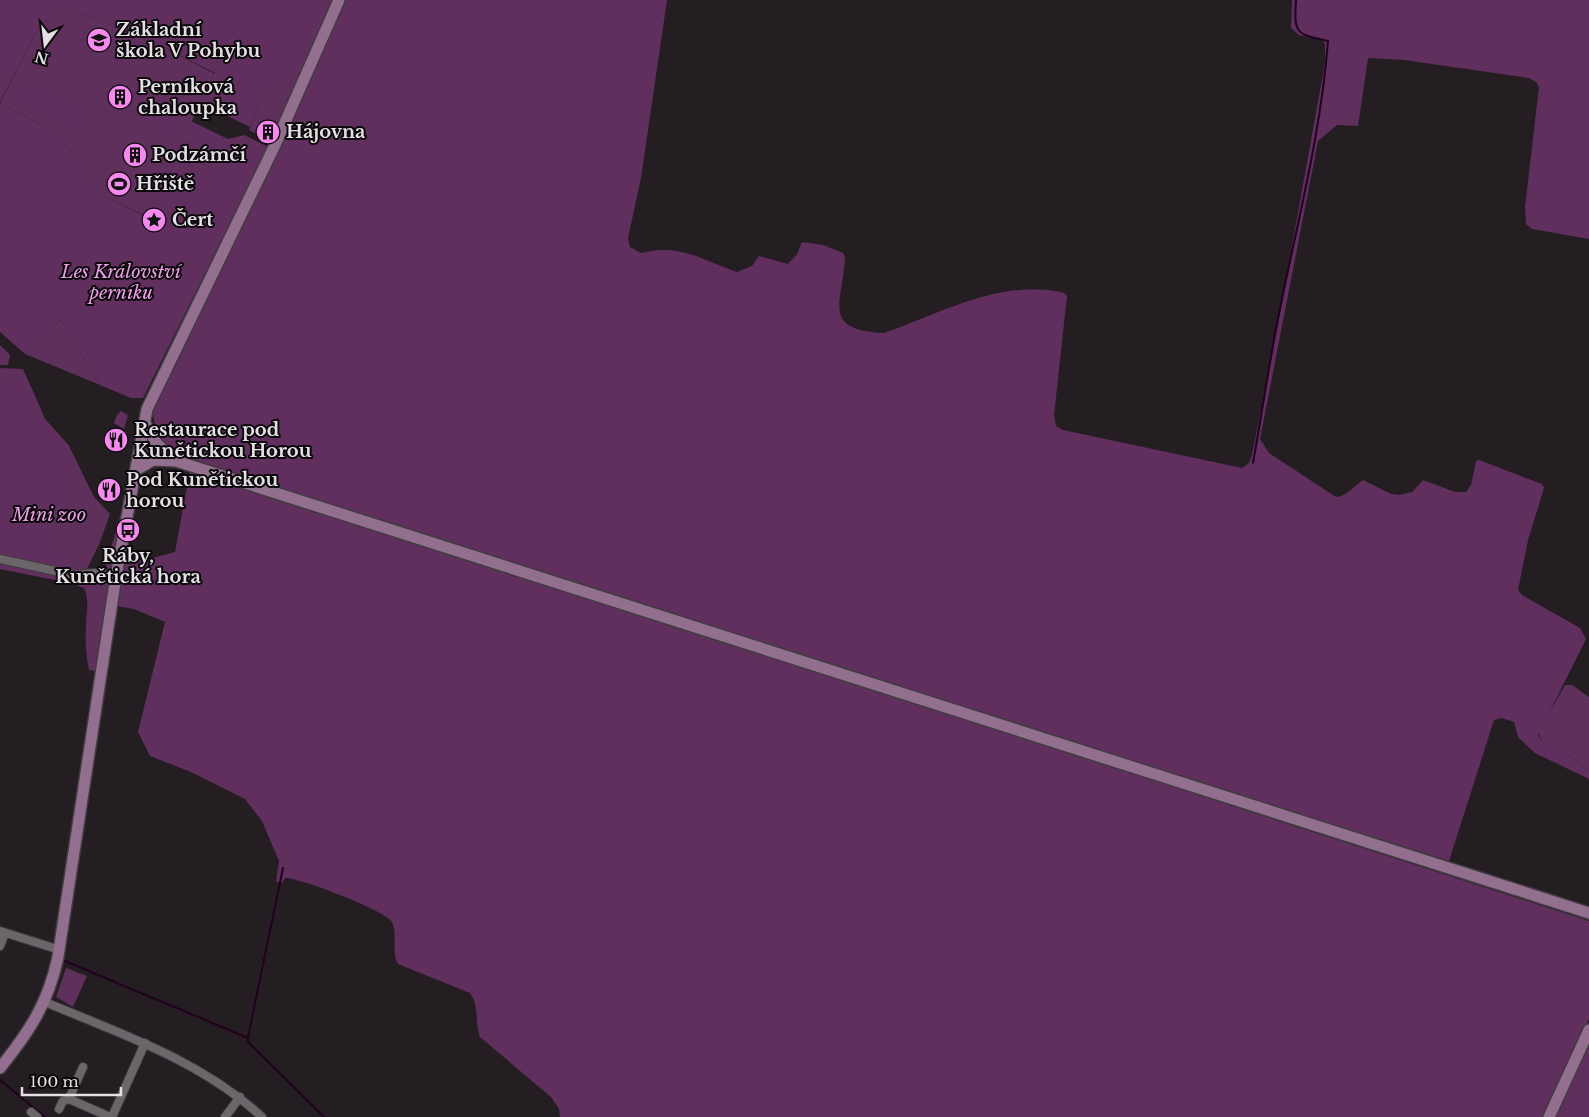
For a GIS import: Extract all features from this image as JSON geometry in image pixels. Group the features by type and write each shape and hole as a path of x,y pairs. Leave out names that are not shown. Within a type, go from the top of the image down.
{"street":[{"path":"0,1068 32,1026 45,1002 60,950 116,576 149,402 275,146 339,0"},
{"path":"145,423 154,439 176,461"},
{"path":"136,470 153,460 176,461 1589,913"},
{"path":"0,559 73,575 95,573 116,576"},
{"path":"0,946 2,932 60,950"},
{"path":"45,1002 178,1058 212,1078 262,1117"},
{"path":"1549,1117 1589,1030"},
{"path":"59,1109 63,1101 69,1099 111,1117 145,1043"},
{"path":"69,1099 84,1067"},
{"path":"225,1117 240,1098"}],"green space":[{"path":"0,0 333,0 296,85 270,78 250,127 200,103 215,73 160,45 63,6 37,30 0,102"},
{"path":"344,0 667,0 641,178 628,238 630,247 641,253 655,250 679,251 737,272 752,266 759,256 788,264 797,254 802,242 823,245 843,253 845,257 840,311 843,320 851,326 864,331 884,333 972,300 995,294 1017,290 1041,290 1064,293 1067,296 1054,415 1056,426 1063,430 1242,468 1249,463 1252,455 1278,324 1325,63 1325,44 1322,39 1299,35 1291,28 1292,0 1589,0 1589,239 1532,229 1526,224 1525,207 1539,87 1536,82 1529,78 1404,60 1368,58 1358,126 1337,125 1318,141 1260,439 1269,453 1336,497 1347,493 1363,480 1391,494 1399,495 1412,492 1423,480 1455,492 1466,492 1471,485 1476,461 1479,460 1542,484 1544,488 1528,540 1518,590 1522,595 1580,628 1586,639 1538,735 1542,742 1560,748 1589,771 1589,779 1535,753 1518,737 1514,722 1502,718 1494,720 1449,861 350,514 193,462 167,451 156,432 152,408 281,147"},
{"path":"63,6 160,45 215,74 145,216 101,194 58,134 0,103 37,30"},
{"path":"160,60 172,70 174,86 167,84 171,73 164,65 159,63 155,65 146,61"},
{"path":"270,77 296,85 270,140 249,130"},
{"path":"26,81 84,110 86,114 78,131 16,99"},
{"path":"67,92 91,104 86,106 65,96"},
{"path":"149,95 155,98 159,95 188,110 171,141 154,133 153,123 139,115"},
{"name":"Les Království perníku","path":"0,103 58,134 101,194 144,216 191,121 228,139 244,135 268,147 143,398 131,398 100,385 61,320 25,354 0,332"},
{"path":"61,320 100,385 25,354"},
{"path":"0,345 10,355 8,365 0,365"},
{"name":"Mini zoo","path":"0,368 23,369 45,419 69,446 94,497 110,514 100,542 86,571 78,572 0,555"},
{"name":"Mini zoo","path":"0,379 25,381 32,389 45,419 69,446 65,490 60,494 64,498 62,508 55,513 54,528 46,543 63,554 60,565 52,566 4,556 0,551"},
{"path":"121,411 128,415 124,429 114,423"},
{"path":"146,435 163,454 141,461"},
{"path":"190,470 1589,921 1589,1019 1543,1117 560,1117 559,1109 551,1097 480,1037 475,1004 470,993 398,964 395,954 394,927 392,922 375,910 342,895 293,879 285,878 282,883 276,881 279,861 262,821 245,799 191,772 150,756 138,732 165,622 134,609 117,606 126,557 149,559 175,552"},
{"path":"120,518 113,568 107,569 106,564"},
{"path":"0,561 79,578 93,578 84,588 70,583 0,569"},
{"path":"93,578 110,580 98,667 95,671 89,670 87,659 87,602 84,588"},
{"path":"1565,685 1572,685 1589,697 1589,771 1560,748 1542,742 1538,732"},
{"path":"66,968 87,976 73,1007 56,997"},
{"path":"1589,1042 1589,1117 1554,1117"}],"waterway":[{"path":"1253,463 1275,332 1308,178 1325,76 1328,41 1303,34 1299,30 1296,19 1296,0"},
{"path":"248,1037 283,868"},
{"path":"65,961 248,1038 248,1042 324,1117"},
{"path":"0,1080 45,1117"}],"place":[{"name":"Základní škola V Pohybu","path":"99,40"},
{"name":"Perníková chaloupka","path":"120,97"},
{"name":"Hájovna","path":"268,132"},
{"name":"Podzámčí","path":"135,155"},
{"name":"Hřiště","path":"119,184"},
{"name":"Čert","path":"154,220"},
{"name":"Restaurace pod Kunětickou Horou","path":"116,440"},
{"name":"Pod Kunětickou horou","path":"109,490"},
{"name":"Ráby, Kunětická hora","path":"128,530"}]}
